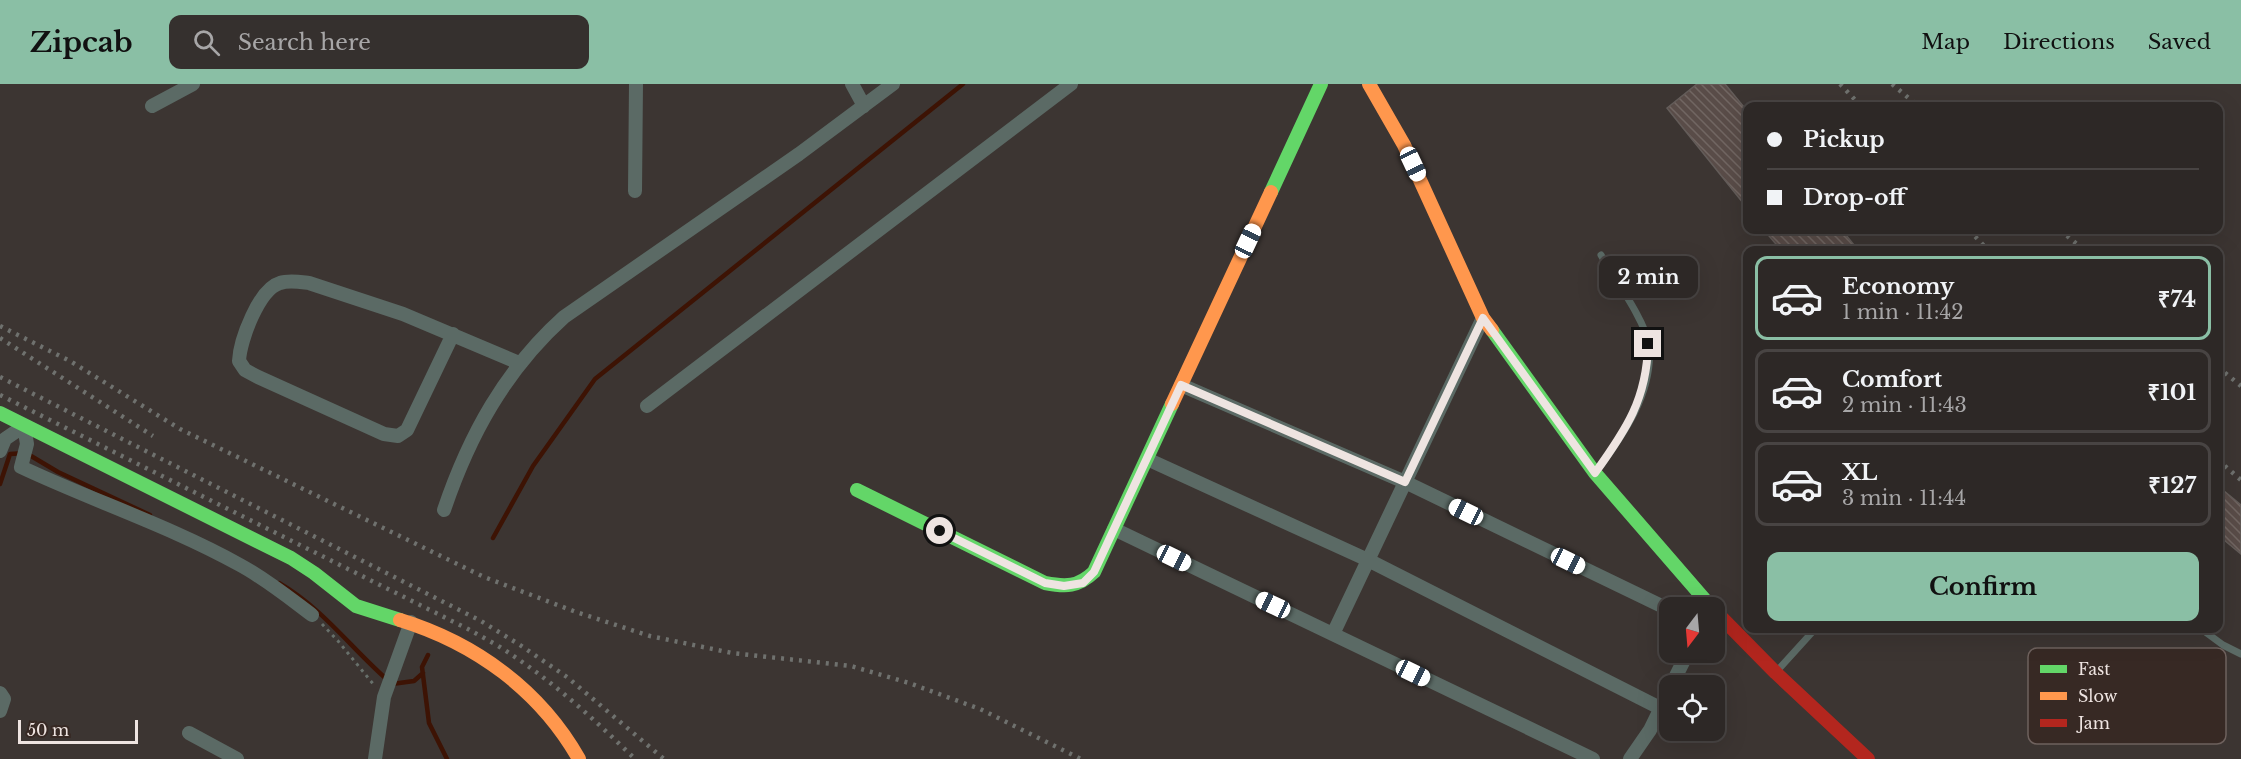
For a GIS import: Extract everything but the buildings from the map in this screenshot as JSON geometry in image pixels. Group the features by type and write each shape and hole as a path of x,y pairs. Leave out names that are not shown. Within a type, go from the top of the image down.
{"street":[{"path":"152,106 193,84"},
{"path":"635,191 636,84"},
{"path":"852,84 864,106"},
{"path":"444,510 456,475 498,392 539,340 564,317 800,154 893,84"},
{"path":"647,406 1071,84"},
{"path":"856,490 1045,583 1064,586 1083,583 1094,572 1321,84"},
{"path":"1369,84 1404,145 1483,318 1595,473 1702,597"},
{"path":"453,334 407,430 398,436 384,434 258,377 245,370 239,361 239,350 243,338 260,302 269,290 279,283 309,283 403,314 453,334 519,363"},
{"path":"1333,634 1483,318"},
{"path":"1181,385 1405,482 1659,605"},
{"path":"0,414 291,558 356,606 411,622 458,643 502,670 523,688 570,743 579,759"},
{"path":"24,426 27,444 21,467 159,526 239,564 312,615"},
{"path":"0,451 5,440 24,426"},
{"path":"1147,459 1368,560 1659,707"},
{"path":"1114,529 1593,759"},
{"path":"1725,621 1776,673 1868,759"},
{"path":"375,759 388,686 411,622"},
{"path":"0,693 3,699 0,711"},
{"path":"1630,759 1650,729 1659,710"},
{"path":"189,733 237,759"}],"lane":[{"path":"1595,473 1623,434 1636,410 1644,386 1648,354 1648,344 1639,320 1601,255"},
{"path":"1776,673 1812,633"},
{"path":"2207,633 2241,654"}],"path":[{"path":"312,615 388,686"}],"waterway":[{"path":"493,538 533,466 595,379 963,84"},
{"path":"0,484 10,454 26,453 58,472 150,515"},
{"path":"279,583 310,605 392,684 414,681 423,673"},
{"path":"428,655 422,667 429,723 447,759"}],"railway":[{"path":"1840,84 1857,102"},
{"path":"1892,84 1913,102"},
{"path":"1973,234 1984,246"},
{"path":"2065,234 2079,246"},
{"path":"0,326 70,361 180,429 484,577 576,612 650,636 732,653 851,666 909,683 980,709 1081,759"},
{"path":"0,338 153,436"},
{"path":"2223,371 2241,386"},
{"path":"0,377 481,621 567,677 664,759"},
{"path":"0,395 490,641 560,691 635,759"},
{"path":"2223,464 2241,480"}],"traffic: fast":[{"path":"1271,192 1321,84"},
{"path":"1492,330 1595,473 1702,597"},
{"path":"857,490 1045,583 1071,585 1083,581 1094,572 1172,404"},
{"path":"0,413 291,558 356,606 400,620"}],"traffic: slow":[{"path":"1369,84 1404,145 1483,318 1492,330"},
{"path":"1172,404 1271,192"},
{"path":"400,620 454,642 503,672 545,711 579,759"}],"traffic: jam":[{"path":"1725,621 1776,673 1868,759"}],"route":[{"path":"940,531 1045,583 1064,586 1083,583 1094,572 1181,385 1405,482 1483,318 1595,473 1623,434 1636,410 1648,365 1648,344"}]}
